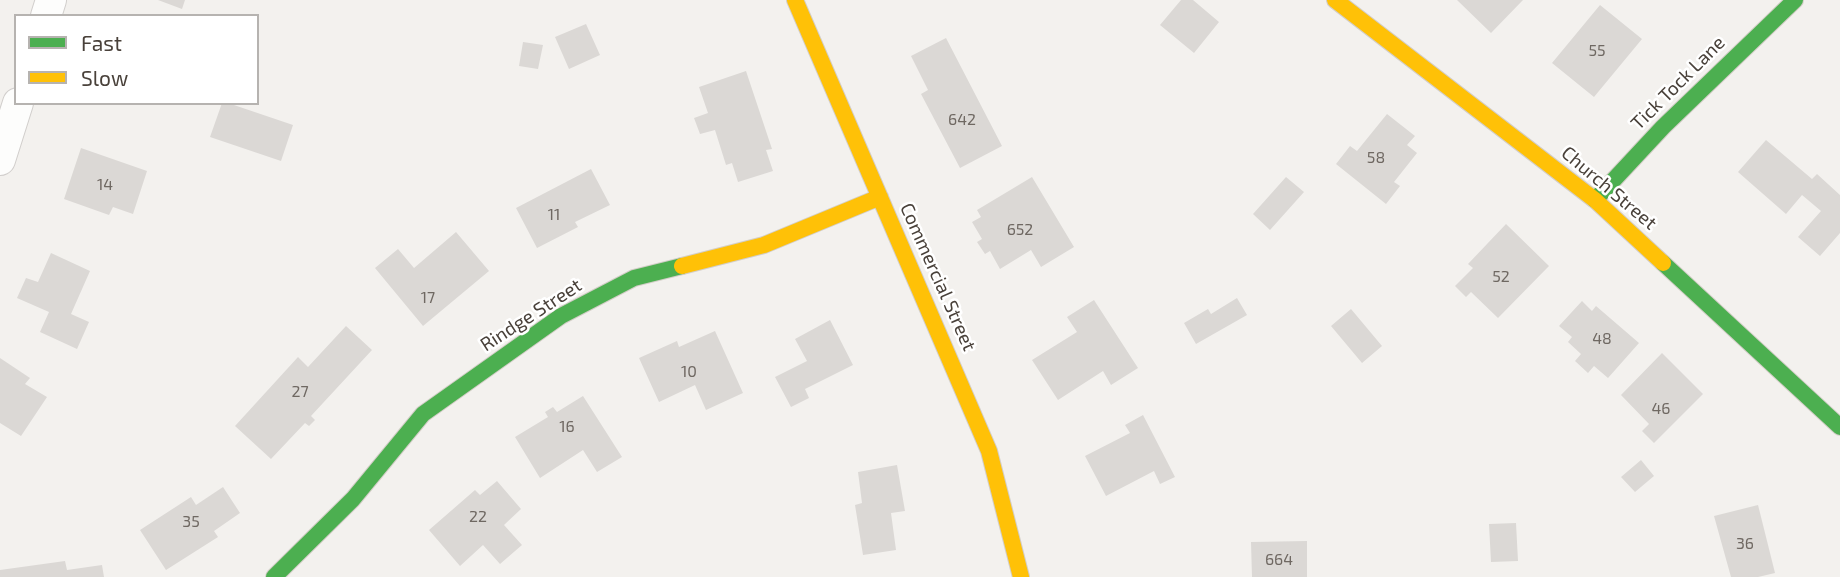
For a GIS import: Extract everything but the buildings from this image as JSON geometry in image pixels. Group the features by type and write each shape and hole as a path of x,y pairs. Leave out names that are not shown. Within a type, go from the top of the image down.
{"street":[{"name":"Commercial Street","path":"795,0 989,452 1021,577"},
{"name":"Church Street","path":"1335,0 1595,200 1840,427"},
{"name":"Tick Tock Lane","path":"1595,200 1663,127 1795,0"},
{"path":"0,160 17,105"},
{"name":"Rindge Street","path":"274,577 353,499 423,414 561,316 634,278 764,245 880,197"}],"traffic: fast":[{"path":"1595,200 1663,127 1795,0"},
{"path":"1663,263 1840,427"},
{"path":"274,577 353,499 423,414 561,316 634,278 682,266"}],"traffic: slow":[{"path":"795,0 989,451 1021,577"},
{"path":"1335,0 1595,200 1663,263"},
{"path":"682,266 764,245 880,197"}]}
